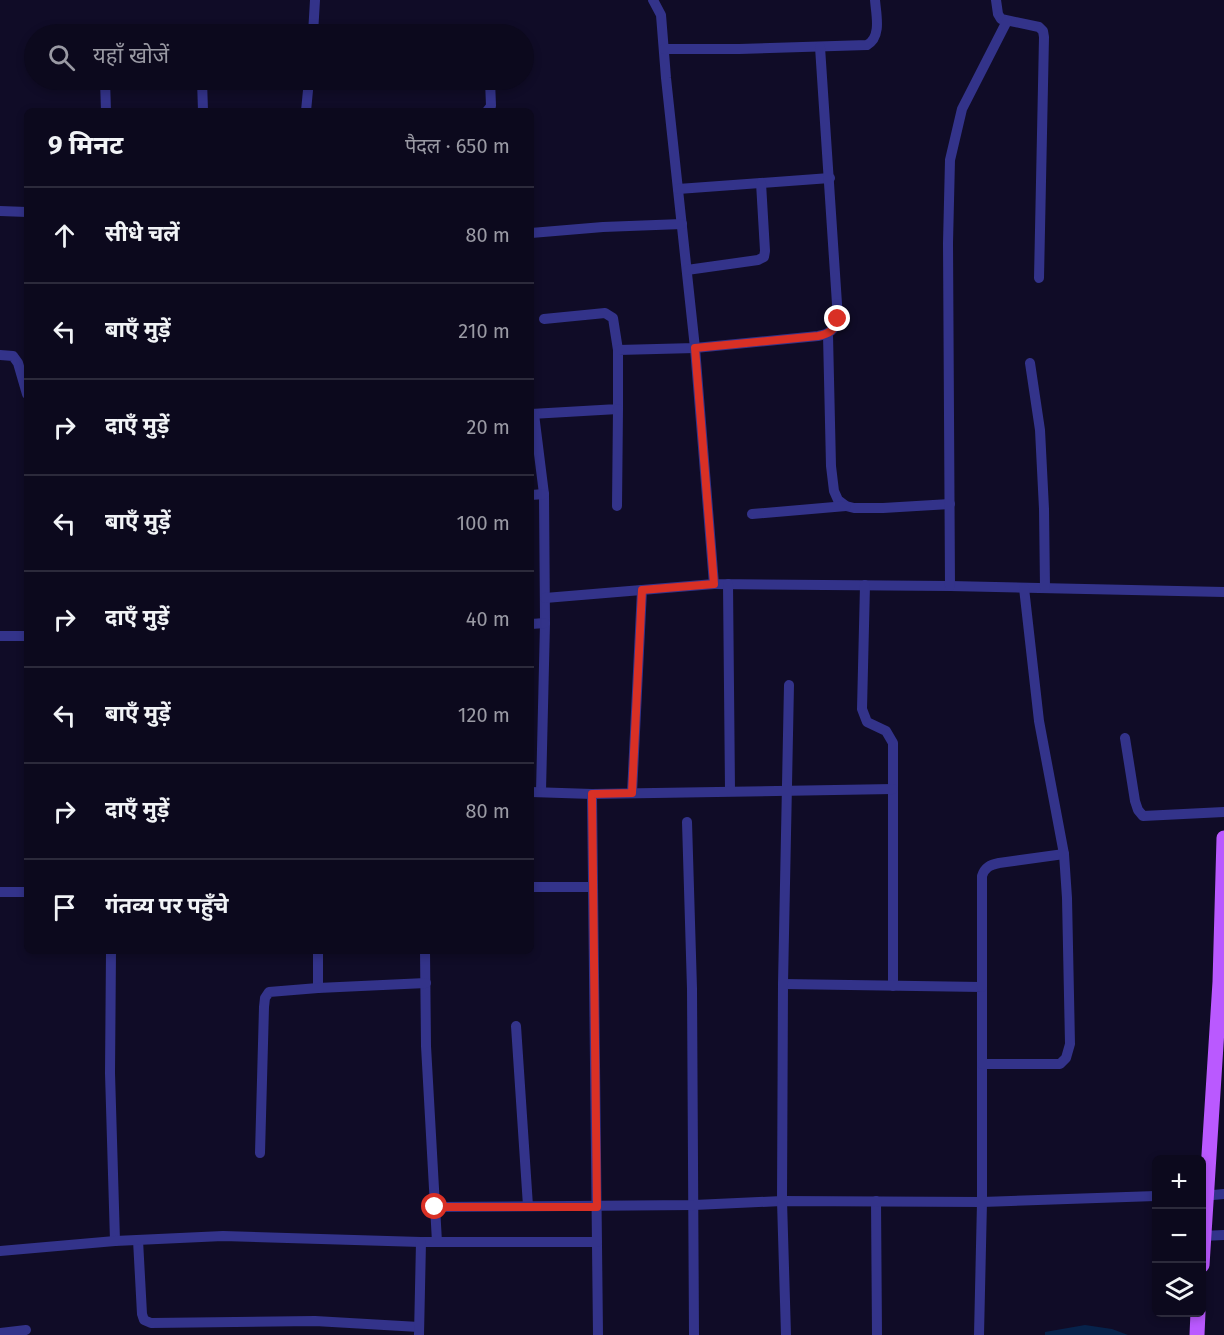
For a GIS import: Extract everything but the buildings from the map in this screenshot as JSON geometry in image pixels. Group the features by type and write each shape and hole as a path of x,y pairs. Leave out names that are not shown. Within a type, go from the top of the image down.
{"main road":[{"path":"1206,1169 1220,982 1224,838"},
{"path":"1197,1335 1198,1317"}],"street":[{"path":"314,24 315,0"},
{"path":"653,0 661,15 695,348 714,584"},
{"path":"664,49 859,47 873,42 876,36 875,0"},
{"path":"996,0 1001,19 1033,25 1043,31 1044,37 1039,278"},
{"path":"950,586 948,243 950,160 962,109 1006,21"},
{"path":"618,350 695,348 828,334 836,327 838,319 830,178 820,47"},
{"path":"105,90 106,108"},
{"path":"202,90 203,108"},
{"path":"306,108 308,90"},
{"path":"489,108 490,90"},
{"path":"678,189 830,178"},
{"path":"687,270 764,257 761,183"},
{"path":"0,211 24,212"},
{"path":"534,233 682,224"},
{"path":"544,319 605,313 610,314 613,318 618,350 618,506"},
{"path":"828,334 831,466 834,491 838,500 846,506"},
{"path":"0,355 13,356 18,363 24,384"},
{"path":"1030,363 1041,441 1045,588"},
{"path":"534,414 618,409"},
{"path":"534,427 544,494 545,598 536,791 592,794 893,789"},
{"path":"534,495 544,494"},
{"path":"752,514 846,506 883,508 950,504"},
{"path":"545,598 714,584 1224,592"},
{"path":"728,584 730,790"},
{"path":"865,585 862,709 867,722 886,731 893,743 892,986"},
{"path":"982,1064 1054,1065 1064,1062 1070,1044 1064,854 1039,721 1024,588"},
{"path":"632,793 642,590"},
{"path":"534,624 545,623"},
{"path":"0,636 24,636"},
{"path":"786,1335 782,1201 783,984 789,685"},
{"path":"1125,738 1135,801 1143,816 1224,812"},
{"path":"592,794 598,1335"},
{"path":"687,822 692,989 694,1335"},
{"path":"979,1335 982,1202 982,876 984,870 999,863 1064,854"},
{"path":"534,887 593,887"},
{"path":"0,892 24,892"},
{"path":"111,954 110,1073 115,1241"},
{"path":"318,954 318,988"},
{"path":"425,954 426,1046 437,1242"},
{"path":"260,1153 265,998 269,992 426,983"},
{"path":"783,984 982,987"},
{"path":"516,1026 528,1206"},
{"path":"1206,1196 1224,1194"},
{"path":"435,1207 597,1207 782,1201 982,1202 1152,1196"},
{"path":"876,1201 877,1335"},
{"path":"0,1251 115,1241 223,1236 421,1242 597,1242"},
{"path":"1206,1236 1224,1236"},
{"path":"138,1240 142,1314 144,1320 151,1323 315,1322 419,1331 421,1242"},
{"path":"0,1333 26,1330"}],"water":[{"path":"1085,1325 1112,1329 1128,1335 1045,1335 1045,1332"}],"route":[{"path":"435,1207 597,1207 592,794 632,793 642,590 714,584 695,348 828,334 836,327 838,319"}]}
